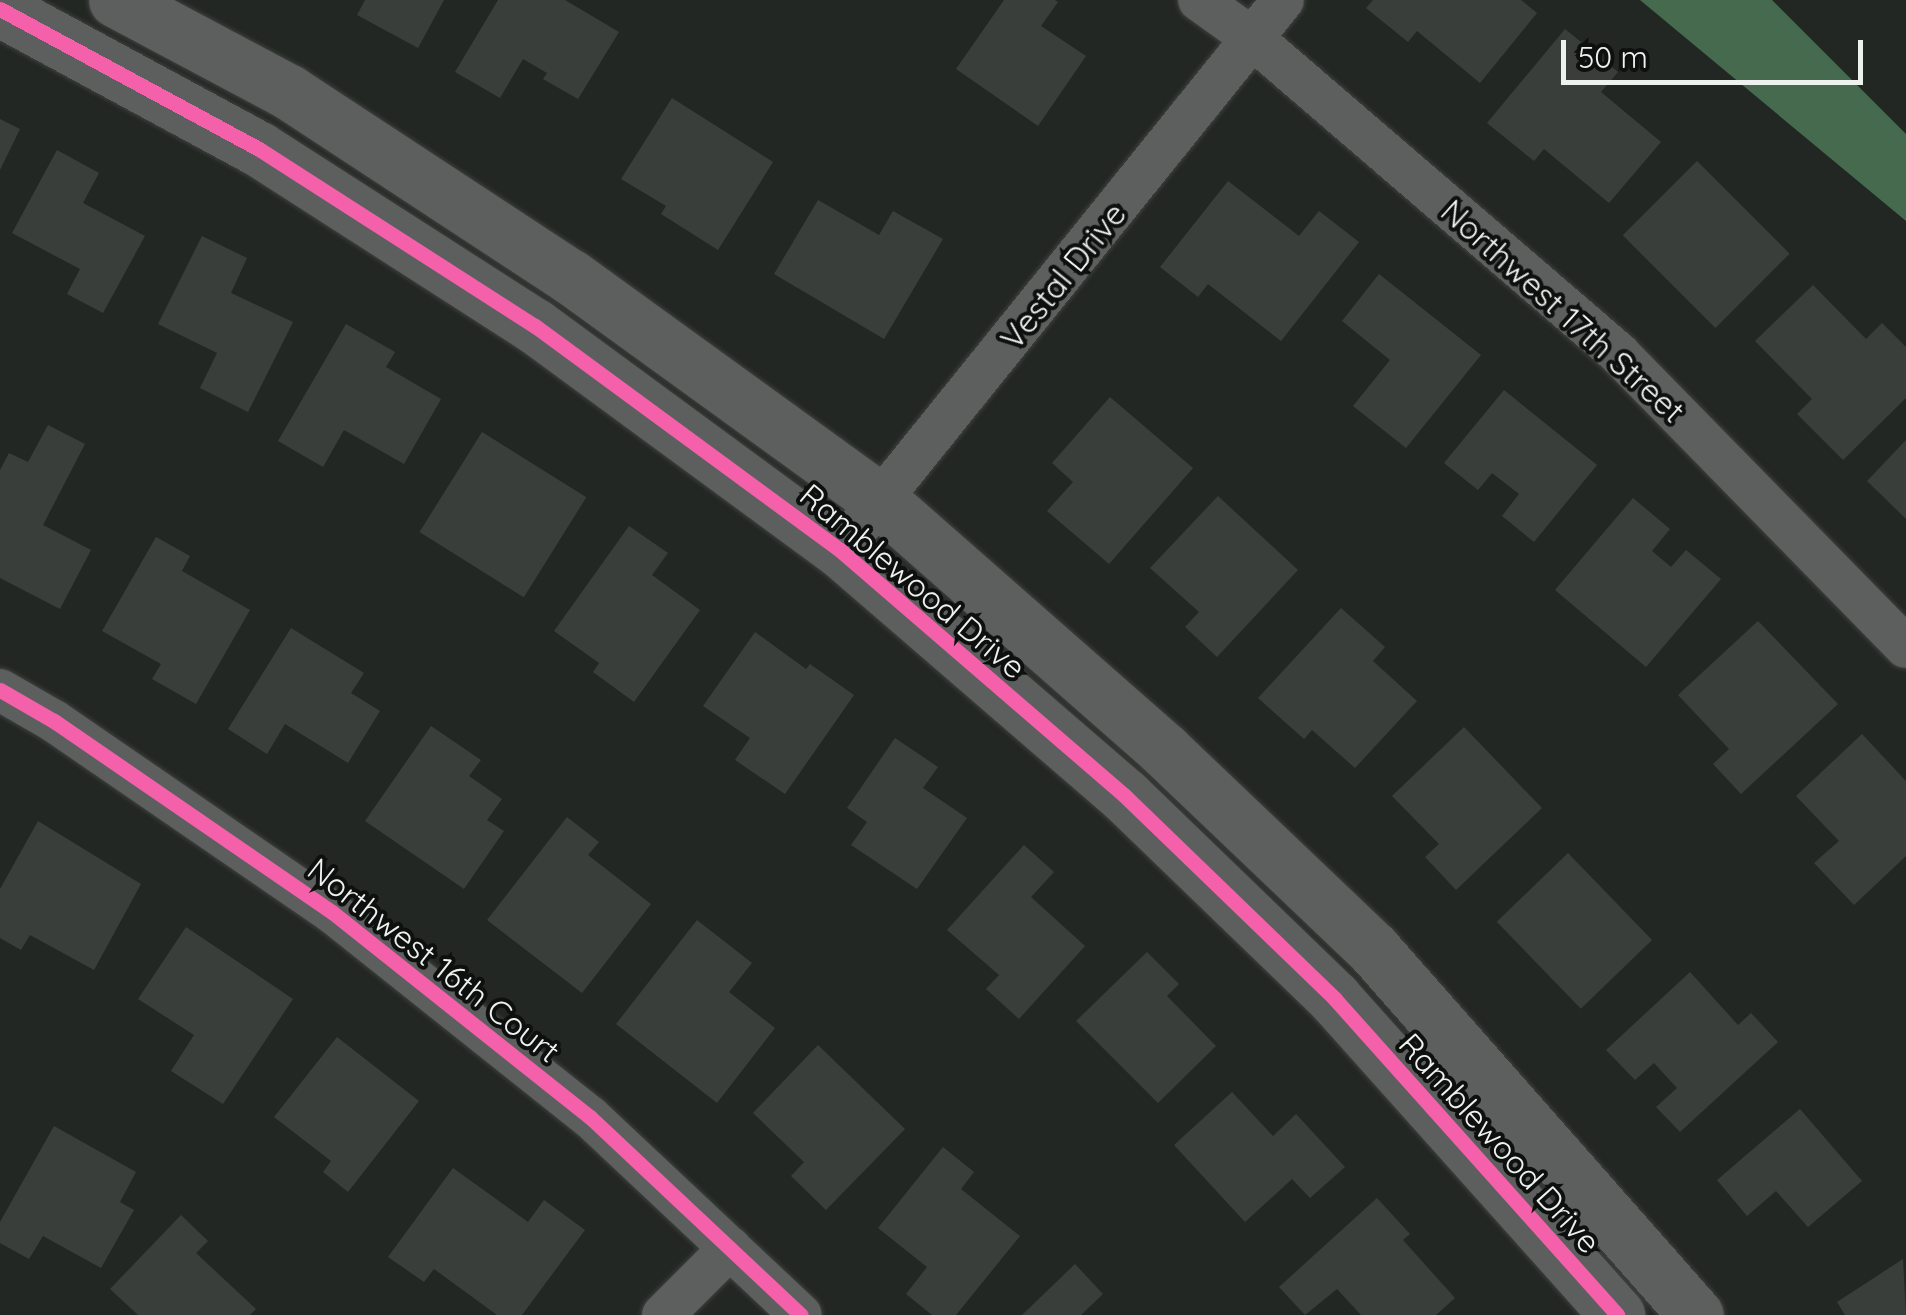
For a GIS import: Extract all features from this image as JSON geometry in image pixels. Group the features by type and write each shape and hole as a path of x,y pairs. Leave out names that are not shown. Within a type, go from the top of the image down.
{"street":[{"name":"Ramblewood Drive","path":"116,0 289,92 372,146 571,277 882,502 1164,750 1373,949 1682,1297"},
{"name":"Northwest 17th Street","path":"1199,0 1252,38 1619,354 1906,647"},
{"name":"Vestal Drive","path":"840,550 1283,0"},
{"name":"Ramblewood Drive","path":"0,9 259,148 503,305 840,550 1125,796 1334,998 1620,1315"},
{"name":"Northwest 16th Court","path":"0,690 54,721 332,912 590,1116 802,1315"},
{"path":"664,1315 730,1248"},
{"path":"1620,1315 1682,1297"}],"shaded area":[{"path":"1640,0 1772,0 1906,134 1906,221"}],"building":[{"path":"365,0 444,0 418,48 357,15"},
{"path":"498,0 565,0 619,32 578,99 543,79 547,73 523,59 500,98 455,72"},
{"path":"1004,0 1058,2 1041,26 1086,56 1038,126 956,69"},
{"path":"1373,0 1521,0 1537,13 1480,83 1417,31 1408,42 1366,8"},
{"path":"1565,29 1618,72 1601,92 1661,142 1609,203 1544,149 1534,161 1487,123"},
{"path":"672,98 773,162 718,250 661,214 666,206 621,179"},
{"path":"0,119 20,129 0,170"},
{"path":"57,150 99,173 83,203 145,236 103,313 67,294 80,269 12,233"},
{"path":"1697,161 1790,254 1715,328 1623,235"},
{"path":"1228,181 1299,236 1319,211 1359,242 1281,341 1208,284 1198,297 1160,267"},
{"path":"818,200 879,235 893,211 943,239 884,339 774,274"},
{"path":"202,236 247,258 231,293 293,322 248,412 200,388 217,353 158,324"},
{"path":"1379,274 1481,355 1406,448 1353,406 1390,360 1342,321"},
{"path":"1813,285 1866,339 1882,323 1906,347 1906,398 1843,460 1797,414 1812,399 1755,341"},
{"path":"346,324 395,352 386,367 441,399 404,464 344,430 323,467 278,441"},
{"path":"1504,390 1597,465 1534,542 1502,516 1519,494 1492,473 1478,490 1444,463"},
{"path":"1110,397 1193,468 1109,564 1047,511 1073,482 1052,463"},
{"path":"48,425 85,444 43,525 91,550 60,609 0,578 0,470 9,453 28,462"},
{"path":"482,432 586,497 524,597 419,532"},
{"path":"1906,440 1906,519 1867,481"},
{"path":"1218,496 1298,570 1217,657 1185,627 1199,612 1150,568"},
{"path":"1633,498 1670,529 1652,551 1671,567 1686,550 1721,579 1646,667 1555,590"},
{"path":"629,526 668,553 652,575 700,610 634,702 593,672 599,663 554,631"},
{"path":"156,537 190,556 182,571 250,610 196,704 152,679 161,664 102,631"},
{"path":"1341,608 1385,647 1373,661 1417,701 1355,768 1312,730 1304,739 1258,698"},
{"path":"1758,621 1838,704 1741,794 1713,764 1729,749 1678,695"},
{"path":"291,628 364,673 351,693 380,711 348,763 285,724 267,754 228,729"},
{"path":"755,632 806,669 810,664 854,695 785,794 735,760 750,738 703,706"},
{"path":"431,726 481,760 469,776 502,799 487,820 504,831 464,889 365,821"},
{"path":"1464,727 1542,808 1456,890 1425,857 1439,844 1392,796"},
{"path":"1862,734 1906,781 1906,856 1854,905 1814,863 1839,841 1796,796"},
{"path":"895,738 938,767 923,788 967,818 917,889 851,845 867,822 847,808"},
{"path":"567,817 599,842 588,855 651,904 582,993 487,920"},
{"path":"38,821 141,884 94,970 30,935 21,950 0,938 0,889"},
{"path":"1024,845 1054,872 1031,897 1085,946 1019,1019 986,989 999,975 947,930"},
{"path":"1568,853 1652,940 1581,1009 1497,922"},
{"path":"697,920 752,963 729,992 775,1028 717,1103 616,1024"},
{"path":"186,927 293,999 223,1104 171,1071 194,1035 138,999"},
{"path":"1147,952 1179,984 1167,996 1216,1046 1158,1103 1076,1021"},
{"path":"1690,972 1738,1025 1751,1013 1778,1042 1680,1132 1656,1107 1677,1088 1654,1063 1635,1080 1606,1050"},
{"path":"337,1037 419,1101 348,1192 323,1172 331,1161 274,1117"},
{"path":"818,1045 905,1129 826,1210 791,1176 804,1162 753,1113"},
{"path":"1232,1092 1273,1136 1296,1114 1345,1167 1310,1198 1292,1179 1245,1222 1174,1145"},
{"path":"1800,1109 1862,1181 1808,1227 1776,1191 1747,1216 1717,1180"},
{"path":"54,1126 136,1172 120,1202 134,1210 101,1268 43,1236 29,1259 0,1243 0,1222"},
{"path":"943,1147 974,1172 961,1189 1020,1236 956,1315 932,1315 906,1294 927,1267 878,1228"},
{"path":"453,1168 528,1222 544,1200 585,1230 522,1315 497,1315 434,1269 424,1282 388,1257"},
{"path":"1377,1198 1410,1234 1403,1240 1455,1298 1436,1315 1361,1315 1337,1289 1305,1315 1279,1287"},
{"path":"181,1215 208,1241 196,1253 256,1309 250,1315 138,1315 110,1289"},
{"path":"1903,1259 1906,1315 1845,1315 1837,1302"},
{"path":"1075,1264 1103,1294 1081,1315 1022,1315"}],"cycle path":[{"path":"0,9 259,149 535,326 840,550 1125,796 1334,998 1617,1315"},
{"path":"0,690 54,721 332,912 590,1117 801,1315"}]}
